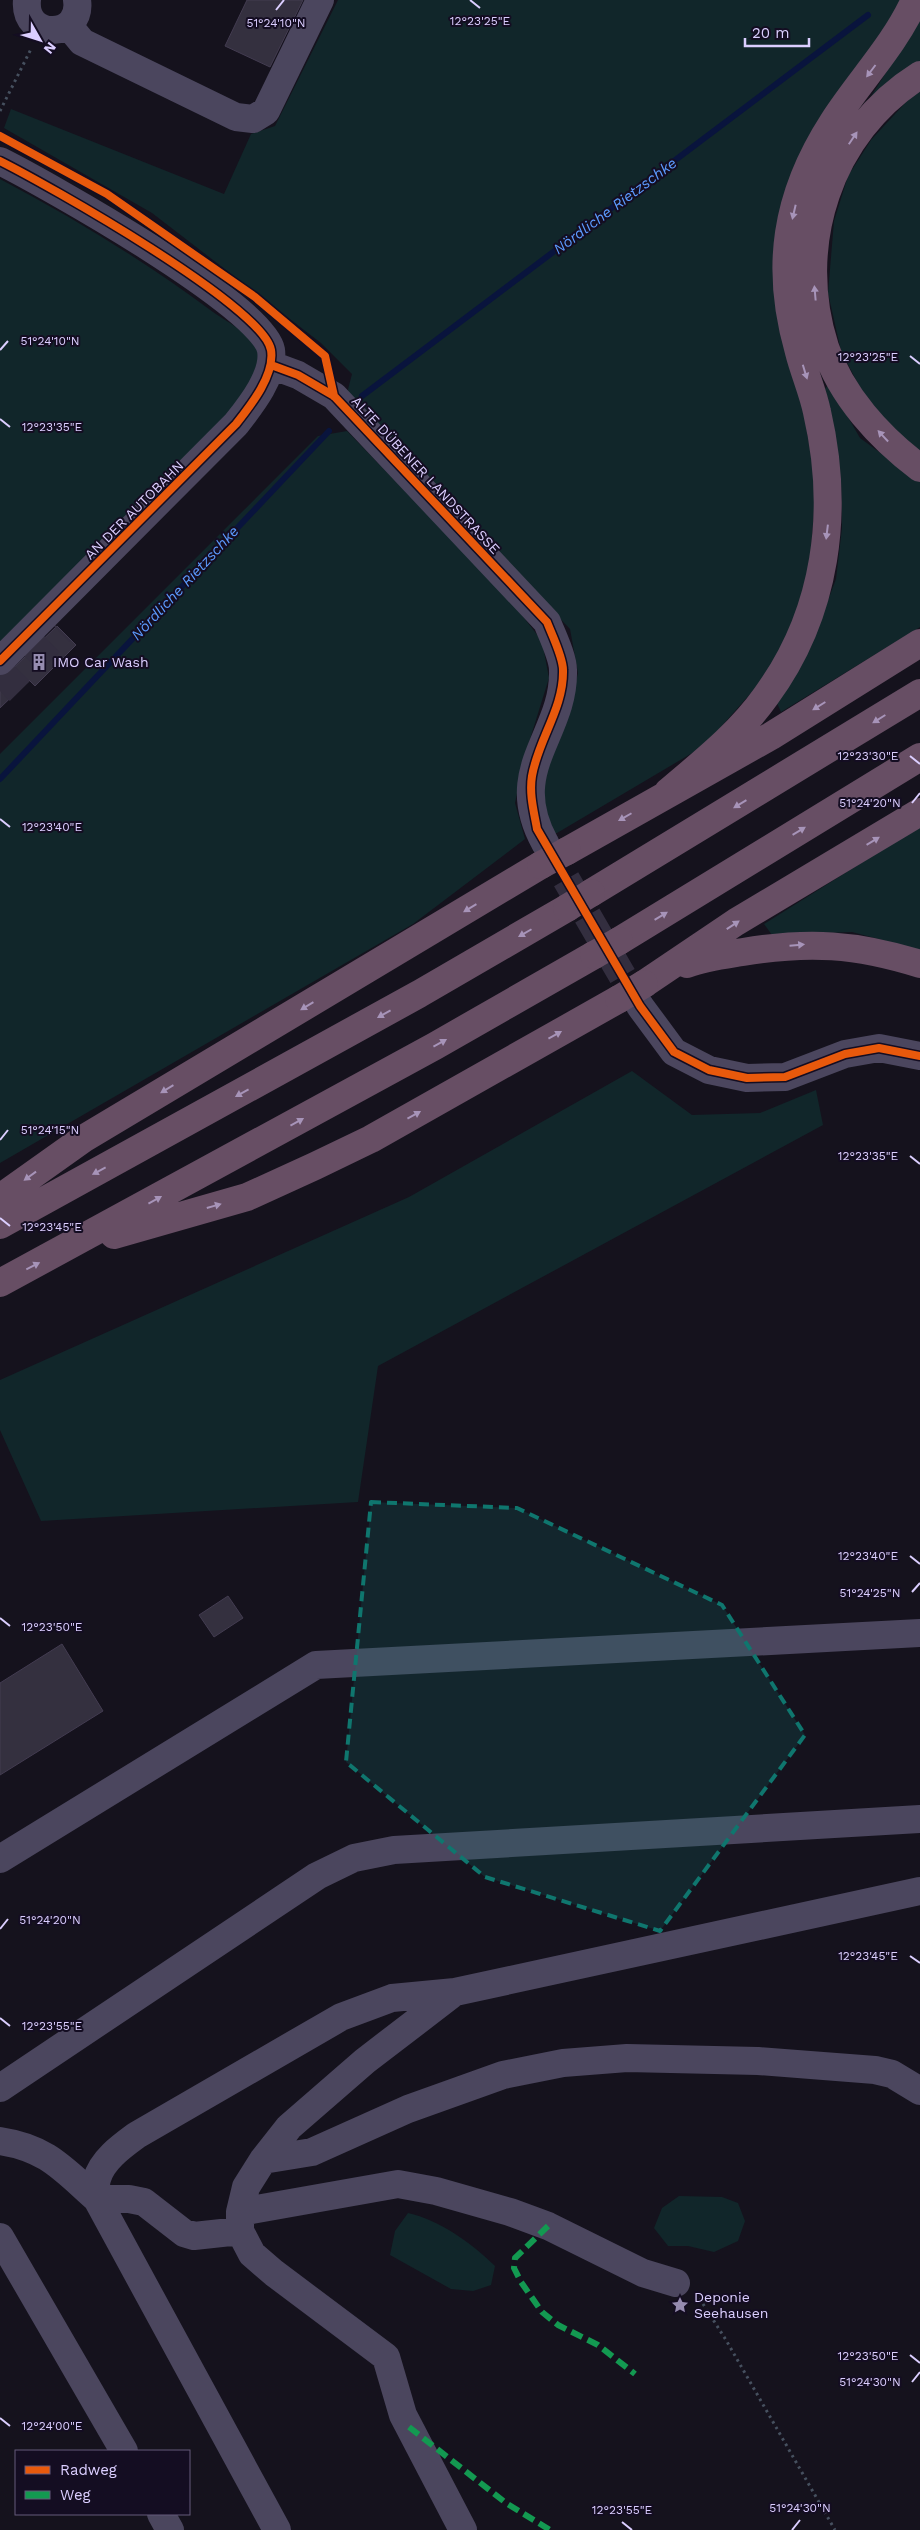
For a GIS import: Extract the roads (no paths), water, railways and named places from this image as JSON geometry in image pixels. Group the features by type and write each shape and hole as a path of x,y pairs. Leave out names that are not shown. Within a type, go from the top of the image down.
{"highway":[{"path":"668,792 742,726 766,697 793,652 816,598 828,529 829,483 816,408 798,352 788,303 789,234 800,189 820,145 834,121 887,50 915,0"},
{"path":"920,75 890,96 868,117 850,141 826,195 816,228 814,256 818,314 825,348 837,374 869,421 886,440 920,468"},
{"path":"0,1198 83,1139 551,853 771,736 920,643"},
{"path":"0,1225 419,994 592,893 920,693"},
{"path":"0,1284 619,941 920,757"},
{"path":"642,990 736,922 920,812"},
{"path":"66,1249 247,1197 371,1139 702,958 761,948 815,944 880,952 920,964"}],"street":[{"path":"27,0 30,18 62,18 82,42 236,117 253,119 266,111 320,0"},
{"path":"0,161 96,214 151,248 246,315 265,336 271,348 271,365"},
{"name":"AN DER AUTOBAHN","path":"0,661 236,424 248,408 271,365"},
{"name":"ALTE DÜBENER LANDSTRASSE","path":"271,365 298,375 334,396 547,622 564,668 558,703 531,778 531,799 537,830 551,853"},
{"path":"642,990 674,1052 709,1070 747,1078 785,1077 845,1054 879,1048 920,1056"},
{"path":"0,1859 316,1665 920,1634"},
{"path":"0,2088 317,1876 354,1858 394,1850 920,1819"},
{"path":"97,2199 97,2180 106,2162 120,2148 341,2017 392,1998 455,1992 920,1891"},
{"path":"455,1992 366,2061 290,2127 263,2160 246,2187 240,2221 252,2254 274,2273 386,2357 403,2415 463,2530"},
{"path":"263,2160 312,2152 408,2109 503,2075 563,2063 636,2058 758,2061 875,2070 892,2074 920,2091"},
{"path":"0,2141 23,2144 48,2156 97,2199 277,2530"},
{"path":"97,2199 129,2199 144,2202 184,2234 194,2236 240,2221 398,2184 436,2191 510,2212 548,2226 643,2273 676,2283"},
{"path":"0,2237 123,2450"},
{"path":"161,2515 170,2530"}],"waterway":[{"name":"Nördliche Rietzschke","path":"362,396 868,15"},
{"name":"Nördliche Rietzschke","path":"0,779 329,431"}],"tunnel":[{"path":"0,691 61,631"},
{"path":"545,843 640,1006"}],"place":[{"name":"IMO Car Wash","path":"39,662"},
{"name":"Deponie Seehausen","path":"680,2305"}]}
